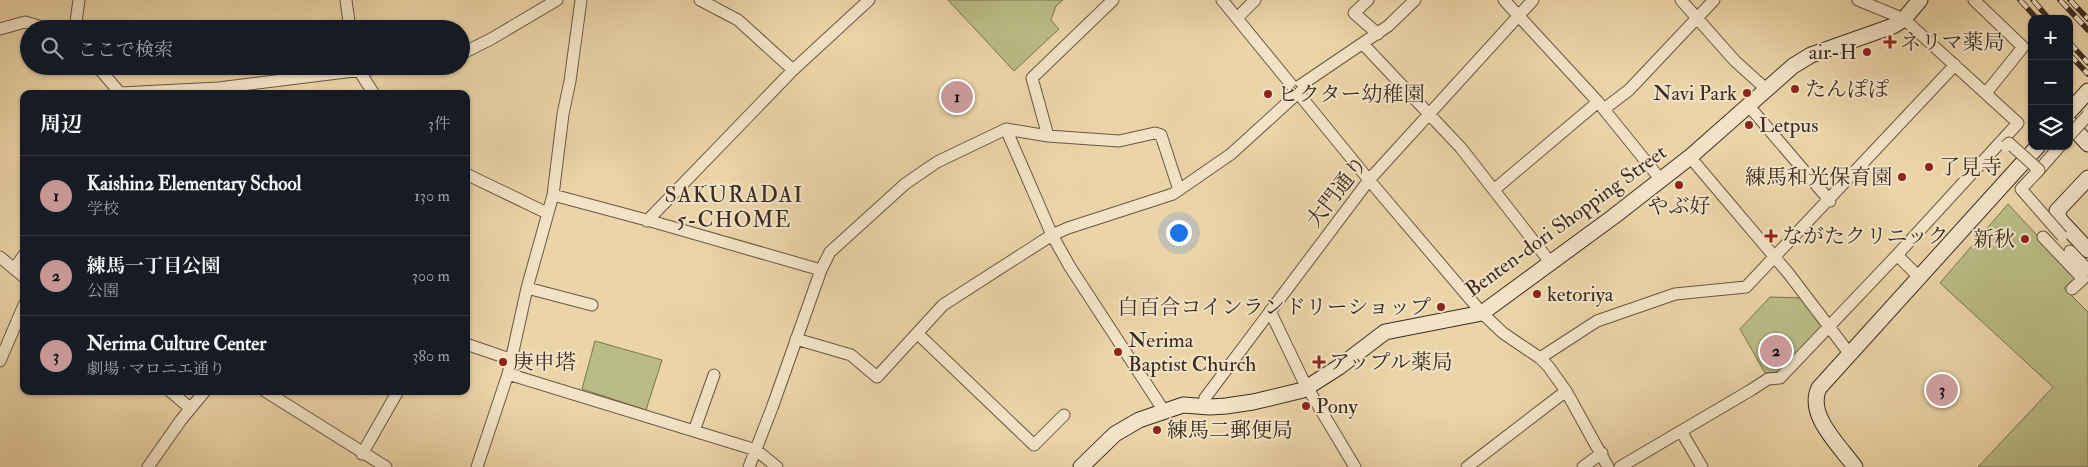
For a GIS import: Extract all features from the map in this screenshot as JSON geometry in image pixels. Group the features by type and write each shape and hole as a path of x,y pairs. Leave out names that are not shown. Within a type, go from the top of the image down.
{"main road":[{"name":"Benten-dori Shopping Street","path":"1081,467 1115,434 1139,420 1183,405 1210,407 1253,402 1308,388 1385,332 1482,313 1690,158 1793,66 1811,55 1893,26 1904,19 1920,0"},
{"path":"2073,108 2088,91"},
{"path":"2073,127 2087,142"},
{"path":"1852,466 1822,422 1817,410 1816,399 1821,384 2034,150"},
{"path":"2088,178 2057,211 2060,220 2088,250"}],"street":[{"path":"76,20 79,0"},
{"path":"346,0 349,20"},
{"path":"470,49 557,0"},
{"path":"477,467 508,374 510,359 553,195 563,114 570,81 581,0"},
{"path":"700,0 738,20 793,70"},
{"path":"647,221 793,70 869,0"},
{"path":"1048,136 1032,78 1113,0"},
{"path":"1222,0 1369,180 1482,313 1503,334 1540,358 1566,391 1602,453 1608,467"},
{"path":"1237,18 1254,0"},
{"path":"1368,0 1354,13 1378,34"},
{"path":"796,339 851,355 877,377 943,305 1052,235 1180,190 1231,154 1296,91 1378,34 1415,0"},
{"path":"1504,0 1601,105 1661,180"},
{"name":"大門通り","path":"1203,406 1205,398 1369,180 1533,0"},
{"path":"1681,0 1735,61 1766,89"},
{"path":"1495,189 1601,105 1629,90 1714,0"},
{"path":"1620,467 1768,379 1780,378 1897,255 2018,123 1904,19 1858,0"},
{"path":"1974,0 2023,47 1986,93"},
{"path":"0,29 20,23"},
{"path":"1363,44 1461,148 1495,189 1550,262"},
{"path":"1540,358 1598,322 1675,294 1746,287 1955,66"},
{"path":"104,75 117,90"},
{"path":"185,90 218,88 308,75"},
{"path":"362,75 371,90"},
{"path":"1748,105 1830,200"},
{"path":"2073,132 2088,115"},
{"path":"1006,129 1052,235 1070,267 1164,411"},
{"path":"748,467 756,450 821,270 830,252 905,184 937,162 1006,129 1048,136 1119,142 1155,133 1161,135 1180,190"},
{"path":"2006,146 2009,143 2039,170"},
{"path":"2056,150 2021,189 2062,236"},
{"path":"1690,158 1775,256 1849,353"},
{"path":"470,176 548,213"},
{"path":"553,195 821,270"},
{"path":"2043,237 2083,279 2072,289"},
{"path":"2070,251 2088,270"},
{"path":"1897,255 1920,277"},
{"path":"0,258 20,274"},
{"path":"14,270 20,261"},
{"path":"2072,266 2075,263 2088,278"},
{"path":"528,288 592,305"},
{"path":"1270,311 1308,388 1355,467"},
{"path":"0,361 20,314"},
{"path":"918,334 1034,445 1064,415"},
{"path":"470,345 510,359"},
{"path":"508,374 756,450 777,467"},
{"path":"694,431 714,375"},
{"path":"1467,467 1566,391"},
{"path":"175,395 190,408"},
{"path":"151,466 190,408 201,395"},
{"path":"271,395 362,454 386,467"},
{"path":"362,454 396,395"},
{"path":"1681,431 1702,467"},
{"path":"1583,467 1602,453"}],"green space":[{"path":"948,0 1063,0 1056,6 1051,20 1059,29 1014,71"},
{"path":"2008,204 2076,277 2064,288 2088,312 2088,467 1978,467 2053,387 1940,283"},
{"path":"1770,297 1803,298 1823,326 1778,372 1765,373 1740,329"},
{"path":"595,341 662,360 646,410 582,389"}],"railway":[{"path":"2020,0 2033,15"},
{"path":"2033,0 2046,15"},
{"path":"2060,0 2088,30"},
{"path":"2070,0 2088,19"},
{"path":"2073,46 2088,63"},
{"path":"2073,58 2088,74"}],"place":[{"name":"ネリマ薬局","path":"1890,42"},
{"name":"air-H","path":"1867,52"},
{"name":"たんぽぽ","path":"1795,89"},
{"name":"Navi Park","path":"1747,93"},
{"name":"ビクター幼稚園","path":"1268,94"},
{"name":"Kaishin2 Elementary School","path":"957,97"},
{"name":"Letpus","path":"1749,125"},
{"name":"了見寺","path":"1929,167"},
{"name":"練馬和光保育園","path":"1902,177"},
{"name":"やぶ好","path":"1679,185"},
{"name":"ながたクリニック","path":"1771,236"},
{"name":"新秋","path":"2025,239"},
{"name":"ketoriya","path":"1537,294"},
{"name":"白百合コインランドリーショップ","path":"1441,307"},
{"name":"練馬一丁目公園","path":"1776,351"},
{"name":"Nerima Baptist Church","path":"1118,352"},
{"name":"庚申塔","path":"503,362"},
{"name":"アップル薬局","path":"1319,362"},
{"name":"Nerima Culture Center","path":"1942,390"},
{"name":"Pony","path":"1306,406"},
{"name":"練馬二郵便局","path":"1157,430"}],"district":[{"name":"SAKURADAI 5-CHOME","path":"734,208"}]}
